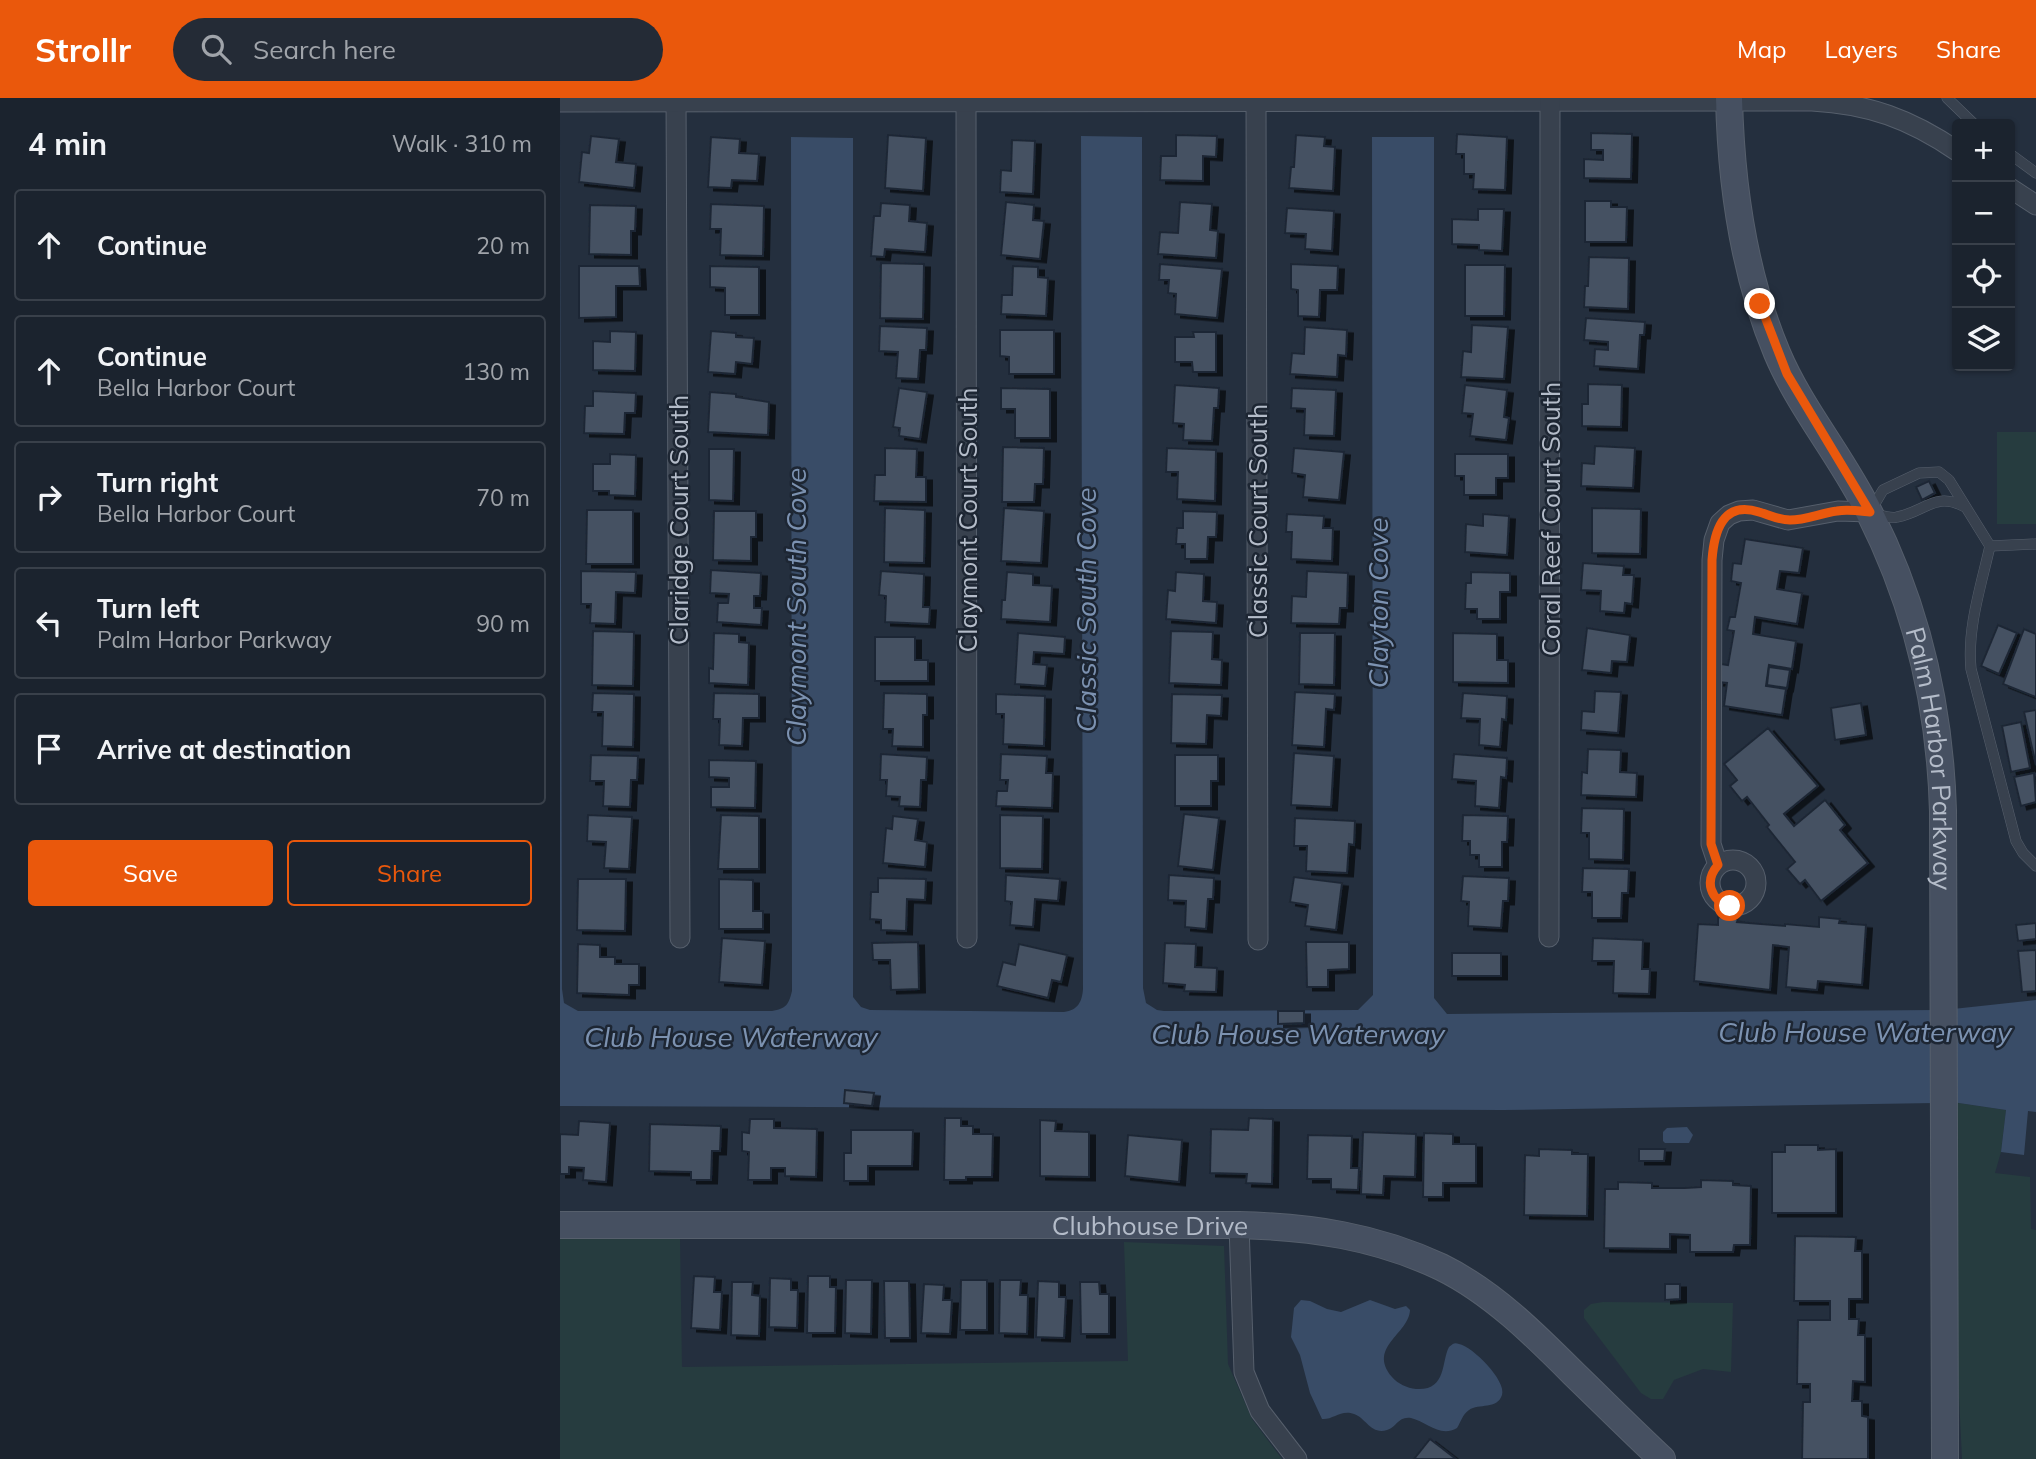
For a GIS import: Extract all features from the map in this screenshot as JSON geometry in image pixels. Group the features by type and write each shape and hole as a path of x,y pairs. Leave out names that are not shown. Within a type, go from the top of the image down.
{"street":[{"name":"Claridge Court South","path":"676,100 680,938"},
{"name":"Claymont Court South","path":"966,100 967,938"},
{"name":"Classic Court South","path":"1256,100 1258,940"},
{"name":"Coral Reef Court South","path":"1549,937 1550,100"},
{"name":"Palm Harbor Parkway","path":"1729,100 1731,156 1739,216 1750,272 1766,324 1787,374 1870,512 1913,616 1935,712 1943,784 1945,1459"},
{"path":"560,102 1827,100 1894,115 1952,148"},
{"path":"2015,191 2036,205"},
{"path":"1718,865 1711,844 1712,560 1716,530 1724,518 1739,511 1753,510 1788,520 1838,510 1870,512"},
{"name":"Clubhouse Drive","path":"560,1225 1239,1225 1308,1228 1357,1237 1405,1253 1454,1275 1490,1298 1534,1334 1650,1455"},
{"path":"1239,1225 1244,1372 1260,1411 1297,1459"}],"lane":[{"path":"1947,98 1969,119"},
{"path":"2015,158 2036,173"},
{"path":"1965,507 1942,500 1895,518 1870,512 1883,490 1907,478 1930,471 1942,474 1949,480 1990,546 1971,631 1971,669 2014,836 2023,853 2036,866"},
{"path":"1990,546 2036,544"}],"green space":[{"path":"1997,432 2036,432 2036,524 1997,524"},
{"path":"1952,1102 2006,1110 2001,1152 1995,1173 2030,1177 2031,1229 2036,1230 2036,1459 1962,1459 1958,1377 1958,1209"},
{"path":"680,1237 682,1367 1128,1361 1124,1242 1224,1246 1228,1364 1252,1419 1282,1459 560,1459 560,1238"},
{"path":"1733,1303 1731,1372 1703,1369 1674,1380 1663,1399 1651,1399 1641,1393 1584,1318 1584,1310 1591,1304"}],"water":[{"path":"1081,136 1142,137 1143,988 1146,1003 1164,1011 1358,1010 1373,995 1372,137 1434,137 1434,998 1447,1014 1935,1010 1935,1103 1503,1110 560,1106 560,138 564,1003 578,1011 772,1011 784,1007 790,999 791,137 853,138 853,997 861,1007 870,1010 1064,1012 1078,1005 1083,989"},
{"path":"2036,1000 2036,1112 2028,1111 2024,1155 2001,1152 2006,1110 1952,1102 1953,1009"},
{"path":"1687,1127 1693,1135 1689,1143 1663,1141 1663,1132 1667,1128"},
{"path":"1301,1300 1341,1312 1370,1300 1395,1309 1406,1306 1410,1310 1408,1319 1391,1341 1384,1357 1394,1379 1409,1388 1426,1388 1433,1385 1441,1374 1449,1347 1456,1343 1472,1351 1494,1373 1502,1389 1500,1400 1469,1410 1457,1428 1451,1431 1439,1430 1411,1418 1400,1420 1390,1429 1381,1431 1349,1413 1322,1419 1291,1337 1294,1308"}],"building":[{"path":"1591,133 1632,134 1631,179 1584,178 1584,159 1603,160 1603,150 1591,150"},
{"path":"1457,134 1507,137 1505,190 1473,189 1474,174 1464,174 1464,154 1456,154"},
{"path":"888,135 926,138 923,191 885,188"},
{"path":"1176,135 1217,136 1216,157 1203,156 1203,181 1160,180 1161,156 1176,156"},
{"path":"1296,135 1325,137 1324,146 1335,147 1333,191 1289,188 1291,167 1294,167"},
{"path":"591,136 619,139 616,162 636,164 634,188 579,182 582,152 589,153"},
{"path":"711,137 740,139 739,153 759,154 757,181 732,180 731,188 708,187"},
{"path":"1012,140 1035,141 1033,194 1000,192 1001,170 1011,171"},
{"path":"1585,201 1611,201 1611,207 1627,207 1626,242 1585,242"},
{"path":"1006,202 1034,205 1033,220 1044,221 1040,259 1001,255"},
{"path":"1180,202 1212,204 1210,230 1218,231 1216,258 1158,254 1160,232 1178,233"},
{"path":"881,203 910,205 909,221 927,223 925,252 885,249 884,257 871,256 874,216 880,216"},
{"path":"711,204 764,206 763,256 720,255 721,229 710,229"},
{"path":"590,205 636,206 635,231 631,231 631,255 589,254"},
{"path":"1287,208 1334,211 1332,251 1305,249 1306,234 1285,233"},
{"path":"1478,209 1504,209 1502,251 1479,250 1479,245 1452,244 1452,219 1478,220"},
{"path":"1589,257 1629,258 1628,309 1584,307"},
{"path":"881,263 924,264 923,319 880,318"},
{"path":"1160,264 1222,269 1217,318 1175,314 1176,294 1168,293 1169,280 1159,280"},
{"path":"1291,264 1338,266 1337,290 1320,290 1319,317 1298,316 1298,290 1291,289"},
{"path":"1465,265 1505,265 1504,316 1465,316"},
{"path":"579,266 639,266 640,286 616,286 616,317 579,318"},
{"path":"710,266 759,267 759,315 725,315 725,288 710,287"},
{"path":"1013,266 1038,267 1038,277 1048,278 1046,316 1001,314 1002,295 1012,295"},
{"path":"1586,318 1645,322 1644,335 1640,335 1638,369 1594,366 1595,349 1608,350 1608,342 1584,340"},
{"path":"1472,325 1508,327 1504,379 1461,377 1463,351 1471,352"},
{"path":"880,326 927,328 926,350 920,350 918,379 896,378 898,352 879,351"},
{"path":"1305,327 1347,330 1346,356 1338,355 1337,377 1290,374 1292,353 1304,354"},
{"path":"1000,330 1054,330 1054,374 1009,374 1009,357 1000,356"},
{"path":"610,331 636,332 635,371 593,370 593,341 610,342"},
{"path":"711,331 754,338 752,364 736,362 735,374 708,372"},
{"path":"1193,332 1216,332 1216,372 1193,372 1192,362 1175,362 1175,337 1194,337"},
{"path":"1588,384 1622,385 1621,427 1582,426 1582,404 1588,404"},
{"path":"1175,385 1219,388 1218,408 1214,408 1212,441 1183,440 1184,424 1173,423"},
{"path":"1465,385 1507,390 1504,417 1509,418 1506,440 1470,436 1473,414 1462,413"},
{"path":"899,388 927,392 920,439 899,436 900,428 893,427"},
{"path":"1001,388 1050,389 1050,438 1015,438 1015,409 1001,409"},
{"path":"1292,388 1336,390 1334,436 1304,435 1305,409 1291,408"},
{"path":"593,391 636,393 635,413 625,413 624,434 584,433 585,406 593,406"},
{"path":"710,392 736,394 736,397 769,402 768,435 708,432"},
{"path":"1595,446 1635,448 1633,488 1581,486 1582,463 1594,464"},
{"path":"1003,447 1044,448 1043,484 1035,484 1034,502 1002,502"},
{"path":"885,448 917,449 916,477 926,477 926,502 874,501 875,475 885,475"},
{"path":"1167,448 1216,450 1215,501 1177,499 1178,472 1166,472"},
{"path":"1294,448 1344,452 1339,500 1303,497 1305,475 1292,473"},
{"path":"709,449 734,449 733,501 709,500"},
{"path":"610,454 636,455 635,496 593,491 593,464 610,464"},
{"path":"1455,454 1508,454 1508,478 1496,478 1496,495 1464,495 1464,476 1455,476"},
{"path":"1929,481 1935,493 1922,500 1916,487"},
{"path":"885,508 925,510 924,563 884,562"},
{"path":"1004,508 1044,511 1041,563 1001,561"},
{"path":"1592,508 1641,509 1640,554 1592,553"},
{"path":"587,510 633,510 633,564 586,564"},
{"path":"714,511 756,511 756,537 751,537 751,561 713,560"},
{"path":"1183,511 1217,512 1216,537 1208,537 1207,559 1185,559 1185,544 1176,544 1177,528 1183,528"},
{"path":"1287,514 1324,516 1323,528 1333,528 1332,561 1291,559 1292,532 1286,532"},
{"path":"1483,514 1509,516 1507,555 1465,552 1466,524 1483,526"},
{"path":"1745,539 1803,548 1799,573 1780,571 1777,589 1802,593 1797,624 1755,617 1753,634 1796,641 1792,669 1769,665 1766,686 1786,689 1782,715 1724,706 1727,683 1718,682 1721,664 1728,665 1734,631 1727,630 1730,617 1735,617 1741,583 1731,581 1733,563 1741,564"},
{"path":"1583,563 1624,566 1623,575 1634,575 1632,604 1625,603 1624,613 1600,611 1601,591 1581,590"},
{"path":"711,570 761,573 760,596 754,596 754,608 762,608 761,625 717,622 718,603 728,603 729,594 710,593"},
{"path":"581,571 636,572 635,593 616,592 615,624 590,623 591,604 581,604"},
{"path":"881,571 924,574 923,607 930,607 929,624 885,622 886,596 879,595"},
{"path":"1307,571 1348,573 1347,608 1340,608 1339,624 1291,623 1292,596 1306,597"},
{"path":"1007,572 1033,574 1033,585 1052,586 1050,622 1001,619"},
{"path":"1176,572 1204,574 1203,601 1217,602 1216,623 1166,619 1168,590 1175,591"},
{"path":"1471,572 1510,573 1510,592 1500,592 1500,619 1477,619 1477,609 1465,609 1466,583 1471,583"},
{"path":"1998,625 2017,633 1999,674 1981,666"},
{"path":"1587,628 1630,635 1627,662 1612,661 1611,673 1582,670"},
{"path":"2024,629 2036,634 2036,697 2003,684"},
{"path":"593,631 634,632 633,686 592,685"},
{"path":"1171,631 1213,632 1212,659 1222,660 1221,685 1169,683"},
{"path":"714,633 739,634 739,642 749,643 748,685 709,683 709,668 713,669"},
{"path":"1018,633 1065,637 1064,654 1034,652 1033,664 1047,665 1045,686 1015,684"},
{"path":"1300,633 1335,633 1334,685 1299,684"},
{"path":"1453,633 1497,634 1497,660 1508,660 1508,683 1453,682"},
{"path":"875,637 915,637 915,660 928,660 928,681 875,681"},
{"path":"1769,667 1790,670 1787,688 1767,685"},
{"path":"1595,691 1621,692 1618,733 1581,730 1582,711 1594,712"},
{"path":"1295,692 1335,694 1334,710 1326,709 1324,747 1292,745"},
{"path":"593,693 634,694 633,747 602,746 603,712 592,712"},
{"path":"714,693 759,694 759,718 743,718 742,746 719,745 720,719 713,719"},
{"path":"884,693 927,694 927,715 923,715 923,747 892,746 893,729 883,729"},
{"path":"1463,693 1507,696 1506,720 1502,719 1500,747 1479,745 1480,719 1461,718"},
{"path":"996,694 1045,696 1044,746 1003,744 1004,714 996,714"},
{"path":"1172,694 1222,695 1221,716 1207,715 1206,744 1171,743"},
{"path":"1861,703 1866,735 1835,740 1831,708"},
{"path":"2036,710 2036,765 2024,712"},
{"path":"2021,722 2030,768 2011,772 2002,726"},
{"path":"1768,728 1818,786 1784,814 1794,826 1825,800 1845,825 1840,830 1868,863 1821,901 1805,880 1800,884 1787,869 1795,862 1747,797 1742,801 1730,786 1737,780 1724,764"},
{"path":"1588,749 1621,750 1620,772 1637,773 1636,797 1581,795 1582,772 1587,773"},
{"path":"1294,753 1334,756 1331,807 1291,805"},
{"path":"881,754 927,757 926,780 921,780 920,807 899,806 900,797 886,796 887,780 880,780"},
{"path":"1001,754 1047,756 1046,773 1053,773 1052,808 996,806 997,791 1007,791 1008,780 1000,780"},
{"path":"1454,754 1507,758 1506,778 1501,777 1499,808 1475,806 1476,781 1452,779"},
{"path":"591,755 638,756 637,780 631,780 630,807 603,806 604,781 590,781"},
{"path":"1175,755 1218,755 1218,781 1211,781 1211,806 1175,806"},
{"path":"709,760 756,761 755,808 711,807 711,787 729,787 729,778 709,777"},
{"path":"2034,773 2036,802 2021,806 2014,777"},
{"path":"1582,808 1624,809 1623,860 1589,859 1589,833 1581,833"},
{"path":"1184,814 1219,818 1213,870 1178,866"},
{"path":"588,815 632,817 629,869 604,868 606,842 587,841"},
{"path":"721,815 759,816 759,869 718,869"},
{"path":"1000,815 1043,816 1042,869 1000,868"},
{"path":"1463,815 1508,816 1507,842 1502,842 1502,867 1479,867 1479,855 1470,855 1470,841 1462,841"},
{"path":"893,816 918,819 915,840 927,842 925,867 883,863 886,828 892,829"},
{"path":"1295,818 1355,821 1354,845 1349,844 1347,873 1306,871 1307,846 1294,846"},
{"path":"1583,868 1629,869 1628,893 1622,893 1621,918 1592,918 1592,892 1582,892"},
{"path":"1006,875 1060,879 1058,901 1035,899 1033,927 1010,925 1012,902 1005,901"},
{"path":"1169,875 1214,878 1213,899 1208,899 1206,929 1185,927 1186,901 1168,900"},
{"path":"1463,876 1509,878 1508,901 1503,901 1501,928 1468,926 1469,902 1461,901"},
{"path":"1294,877 1342,883 1336,930 1305,926 1308,905 1290,902"},
{"path":"878,878 926,879 925,900 907,899 906,931 881,930 881,920 870,919 871,892 878,892"},
{"path":"578,879 626,879 625,931 577,930"},
{"path":"719,879 753,880 753,911 763,911 763,929 719,929"},
{"path":"1718,917 1738,919 1737,922 1819,927 1819,917 1840,919 1839,923 1866,925 1862,985 1818,981 1817,990 1786,987 1789,947 1773,945 1770,990 1694,981 1698,924 1718,925"},
{"path":"2036,923 2036,939 2018,941 2016,925"},
{"path":"722,938 765,941 762,985 719,982"},
{"path":"1593,938 1643,940 1642,969 1650,969 1649,994 1613,993 1614,961 1592,961"},
{"path":"918,942 919,989 891,990 890,960 873,960 872,943"},
{"path":"1306,942 1349,942 1349,969 1328,970 1328,987 1307,987"},
{"path":"1165,943 1196,944 1195,967 1217,968 1216,992 1184,991 1185,985 1163,983"},
{"path":"578,944 600,945 600,957 615,957 615,964 639,964 639,985 629,985 629,995 577,993"},
{"path":"1019,944 1067,955 1061,982 1052,980 1048,998 997,986 1003,962 1015,965"},
{"path":"2036,950 2036,991 2022,992 2018,951"},
{"path":"1452,953 1501,953 1501,976 1452,976"},
{"path":"1278,1011 1304,1011 1304,1023 1278,1024"},
{"path":"845,1090 874,1093 872,1106 844,1103"},
{"path":"945,1118 961,1118 961,1126 973,1126 973,1134 993,1134 992,1177 944,1180"},
{"path":"1249,1118 1273,1119 1272,1184 1246,1183 1247,1174 1210,1173 1211,1129 1248,1130"},
{"path":"750,1119 774,1119 774,1128 817,1129 816,1177 785,1176 785,1168 771,1168 771,1180 748,1180 749,1152 742,1151 742,1132 749,1133"},
{"path":"1040,1120 1056,1121 1055,1131 1089,1132 1089,1177 1040,1176"},
{"path":"579,1121 610,1123 606,1182 583,1180 584,1168 569,1167 569,1174 560,1174 560,1134 578,1135"},
{"path":"650,1124 721,1126 720,1151 712,1151 711,1180 691,1180 691,1172 649,1171"},
{"path":"851,1130 913,1130 912,1166 868,1166 868,1181 844,1181 844,1153 851,1153"},
{"path":"1363,1132 1416,1134 1415,1177 1384,1176 1383,1195 1361,1194"},
{"path":"1424,1133 1453,1134 1453,1144 1476,1144 1476,1183 1443,1183 1443,1197 1423,1197"},
{"path":"1128,1135 1182,1140 1179,1182 1125,1176"},
{"path":"1308,1135 1352,1136 1351,1168 1359,1168 1358,1190 1331,1189 1331,1179 1307,1179"},
{"path":"1785,1145 1818,1145 1818,1150 1836,1149 1836,1213 1772,1213 1772,1152 1785,1152"},
{"path":"1539,1149 1572,1150 1572,1154 1588,1154 1587,1216 1524,1215 1525,1155 1539,1156"},
{"path":"1639,1149 1665,1149 1664,1161 1639,1161"},
{"path":"1701,1180 1733,1181 1733,1185 1751,1186 1750,1245 1734,1245 1733,1252 1690,1252 1690,1235 1670,1234 1670,1249 1604,1248 1605,1189 1618,1189 1618,1182 1652,1183 1652,1188 1701,1187"},
{"path":"1795,1236 1856,1237 1855,1251 1862,1251 1862,1299 1849,1299 1849,1319 1859,1319 1858,1335 1865,1335 1865,1382 1853,1381 1852,1401 1862,1401 1862,1416 1868,1417 1868,1459 1802,1459 1803,1402 1810,1402 1810,1384 1797,1384 1798,1320 1830,1320 1830,1301 1794,1301"},
{"path":"694,1276 715,1277 714,1292 722,1292 720,1330 691,1328"},
{"path":"808,1276 830,1276 830,1287 836,1287 835,1333 807,1333"},
{"path":"770,1278 791,1279 791,1290 798,1290 797,1328 769,1327"},
{"path":"846,1280 872,1280 871,1334 845,1333"},
{"path":"961,1280 987,1280 987,1330 960,1330"},
{"path":"1000,1280 1021,1280 1020,1295 1028,1295 1027,1334 999,1333"},
{"path":"884,1281 909,1281 910,1338 885,1338"},
{"path":"1038,1281 1059,1282 1059,1297 1066,1297 1064,1338 1036,1337"},
{"path":"732,1282 753,1282 752,1295 760,1296 759,1336 731,1335"},
{"path":"1080,1282 1099,1282 1100,1294 1109,1294 1109,1334 1081,1334"},
{"path":"924,1284 944,1285 943,1300 952,1300 950,1334 921,1333"},
{"path":"1665,1284 1680,1284 1680,1299 1665,1300"},
{"path":"1430,1439 1456,1459 1414,1459"}],"route":[{"path":"1730,906 1716,899 1710,884 1713,871 1718,865 1711,844 1712,560 1716,530 1724,518 1733,512 1746,510 1788,520 1838,510 1870,512 1787,374 1760,304"}],"water label":[{"name":"Clayton Cove","path":"1377,603"},
{"name":"Claymont South Cove","path":"795,607"},
{"name":"Classic South Cove","path":"1085,610"},
{"name":"Club House Waterway","path":"1865,1031"},
{"name":"Club House Waterway","path":"1298,1033"},
{"name":"Club House Waterway","path":"731,1036"}]}
